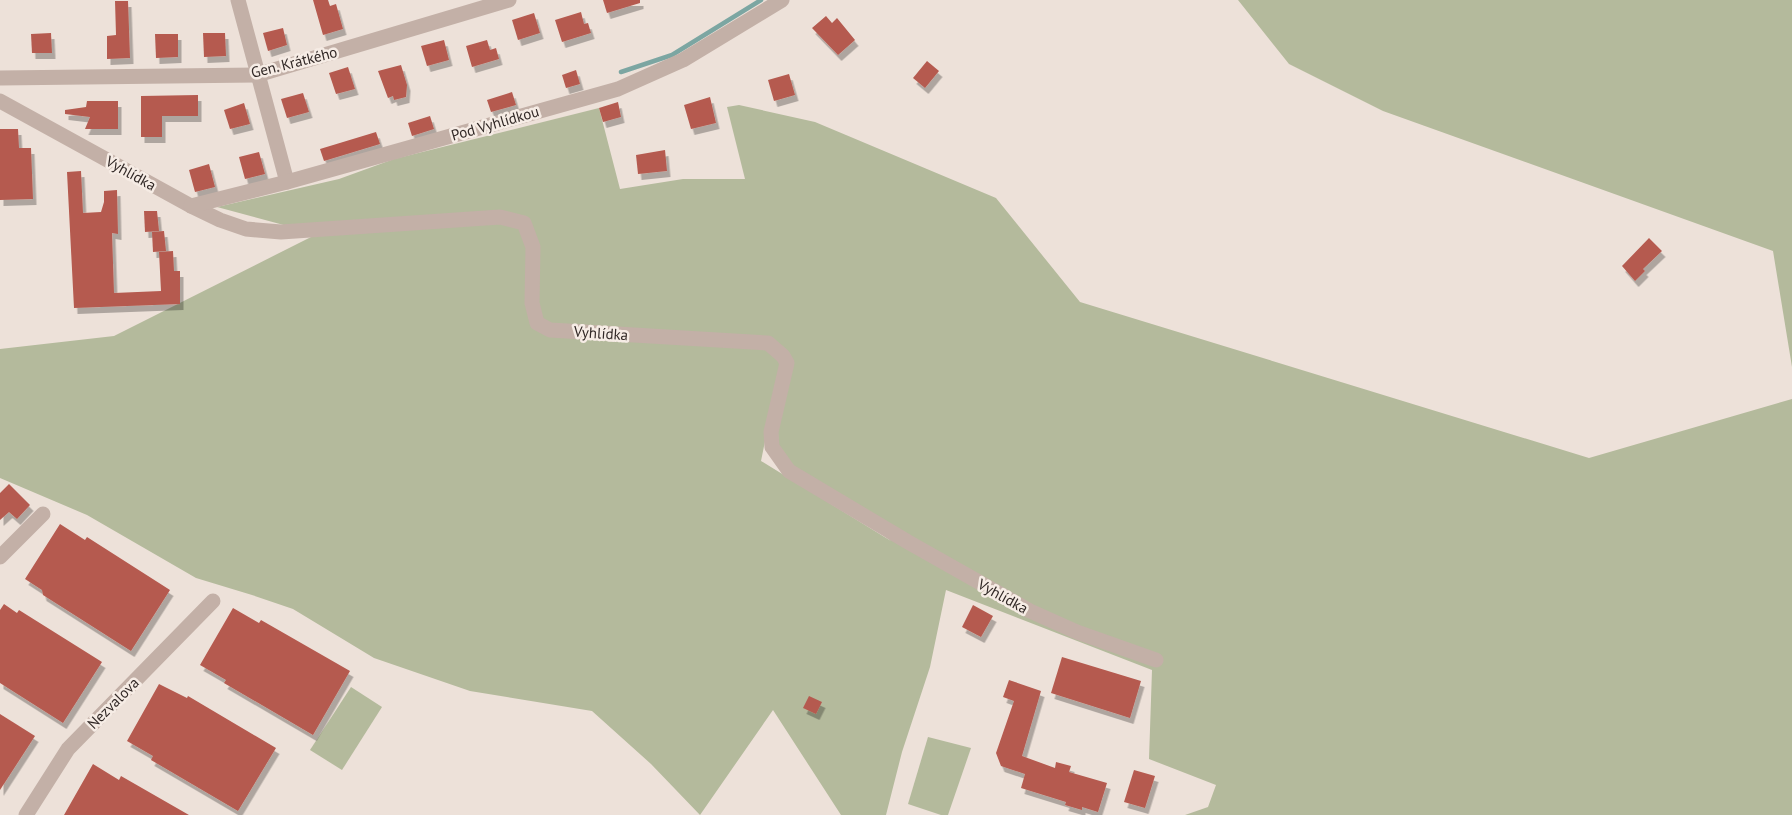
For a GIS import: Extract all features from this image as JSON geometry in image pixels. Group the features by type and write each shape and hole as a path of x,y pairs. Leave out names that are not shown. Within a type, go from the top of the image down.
{"street":[{"path":"238,0 287,182"},
{"name":"Gen. Krátkého","path":"0,78 257,75 509,0"},
{"name":"Pod Vyhlídkou","path":"191,206 287,182 618,89 684,60 782,0"},
{"name":"Vyhlídka","path":"0,101 191,206 246,229 281,232 500,217 524,223 533,247 532,303 537,323 550,330 768,343 783,356 787,363 771,432 772,447 789,471 1030,611 1077,632 1156,660"},
{"path":"0,557 43,514"},
{"name":"Nezvalova","path":"26,815 68,749 213,601"}],"green space":[{"path":"1238,0 1792,0 1792,367 1773,251 1383,111 1289,64"},
{"path":"739,105 815,122 996,198 1080,302 1589,458 1792,399 1792,815 1185,815 1208,807 1216,785 1149,759 1152,670 946,590 930,667 902,752 886,815 841,815 773,710 700,815 651,764 592,711 470,691 374,658 293,609 196,578 87,515 0,478 0,349 114,336 317,234 217,207 339,179 394,159 599,108 620,189 683,179 745,179 727,107","holes":["776,387 779,457 891,541 761,461"]},
{"path":"351,687 382,707 342,770 310,750"},
{"path":"928,737 971,748 948,815 941,815 908,804"}],"building":[{"path":"313,0 328,0 330,6 336,4 343,29 323,35"},
{"path":"603,0 640,0 640,3 607,13"},
{"path":"115,1 128,1 130,58 107,59 107,36 116,35"},
{"path":"581,12 584,24 588,23 591,33 562,42 555,20"},
{"path":"534,13 540,33 518,40 512,20"},
{"path":"826,16 832,23 837,18 855,40 838,55 812,28"},
{"path":"283,28 287,45 268,51 263,33"},
{"path":"51,33 52,53 32,53 31,34"},
{"path":"203,33 225,33 226,56 204,57"},
{"path":"155,34 178,34 178,57 156,58"},
{"path":"444,40 449,60 427,66 421,46"},
{"path":"487,40 490,50 496,48 499,59 472,67 466,46"},
{"path":"927,61 939,71 925,88 913,78"},
{"path":"401,65 407,85 406,97 394,100 393,96 388,98 378,71"},
{"path":"348,67 355,89 336,94 329,73"},
{"path":"576,70 580,84 566,88 562,75"},
{"path":"789,74 795,95 774,101 768,80"},
{"path":"512,92 516,105 491,112 487,100"},
{"path":"303,93 309,112 287,118 281,99"},
{"path":"198,95 198,116 162,116 162,137 141,137 141,96"},
{"path":"710,97 716,123 691,129 684,105"},
{"path":"87,101 118,101 118,129 85,129 90,117 65,114 65,110 86,107"},
{"path":"618,102 621,117 603,122 599,108"},
{"path":"244,103 250,124 230,129 224,110"},
{"path":"430,116 434,129 412,136 408,123"},
{"path":"0,129 18,129 19,148 31,148 33,199 0,200"},
{"path":"376,132 380,144 324,161 320,149"},
{"path":"665,150 667,171 638,174 636,155"},
{"path":"259,152 265,174 245,179 239,157"},
{"path":"209,164 215,187 195,192 189,170"},
{"path":"81,171 83,213 101,212 104,191 117,190 118,234 112,233 114,293 161,291 159,252 173,251 174,271 180,271 180,304 74,308 67,172"},
{"path":"144,211 157,211 159,231 145,232"},
{"path":"164,231 166,251 153,252 152,232"},
{"path":"1649,238 1662,251 1643,269 1645,271 1635,281 1622,266"},
{"path":"9,484 30,505 17,519 9,512 0,520 0,493"},
{"path":"60,524 85,540 87,537 170,590 131,651 43,595 42,590 25,579"},
{"path":"4,604 17,613 19,610 102,662 63,723 0,683 0,610"},
{"path":"973,605 993,616 981,637 962,627"},
{"path":"233,608 259,623 261,620 350,671 313,735 224,683 226,680 200,665"},
{"path":"1062,657 1141,681 1130,718 1051,693"},
{"path":"1009,680 1041,691 1022,756 1055,768 1056,762 1071,766 1069,772 1107,783 1098,812 1065,805 1066,802 1021,788 1025,774 1001,766 996,753 1014,701 1003,697"},
{"path":"159,684 187,698 188,696 276,748 238,811 151,760 153,756 127,741"},
{"path":"809,696 822,702 816,714 803,708"},
{"path":"0,714 35,736 0,790"},
{"path":"93,764 119,780 121,776 189,815 64,815"},
{"path":"1134,770 1155,776 1145,808 1124,802"}],"waterway":[{"path":"621,72 672,55 761,0"}]}
